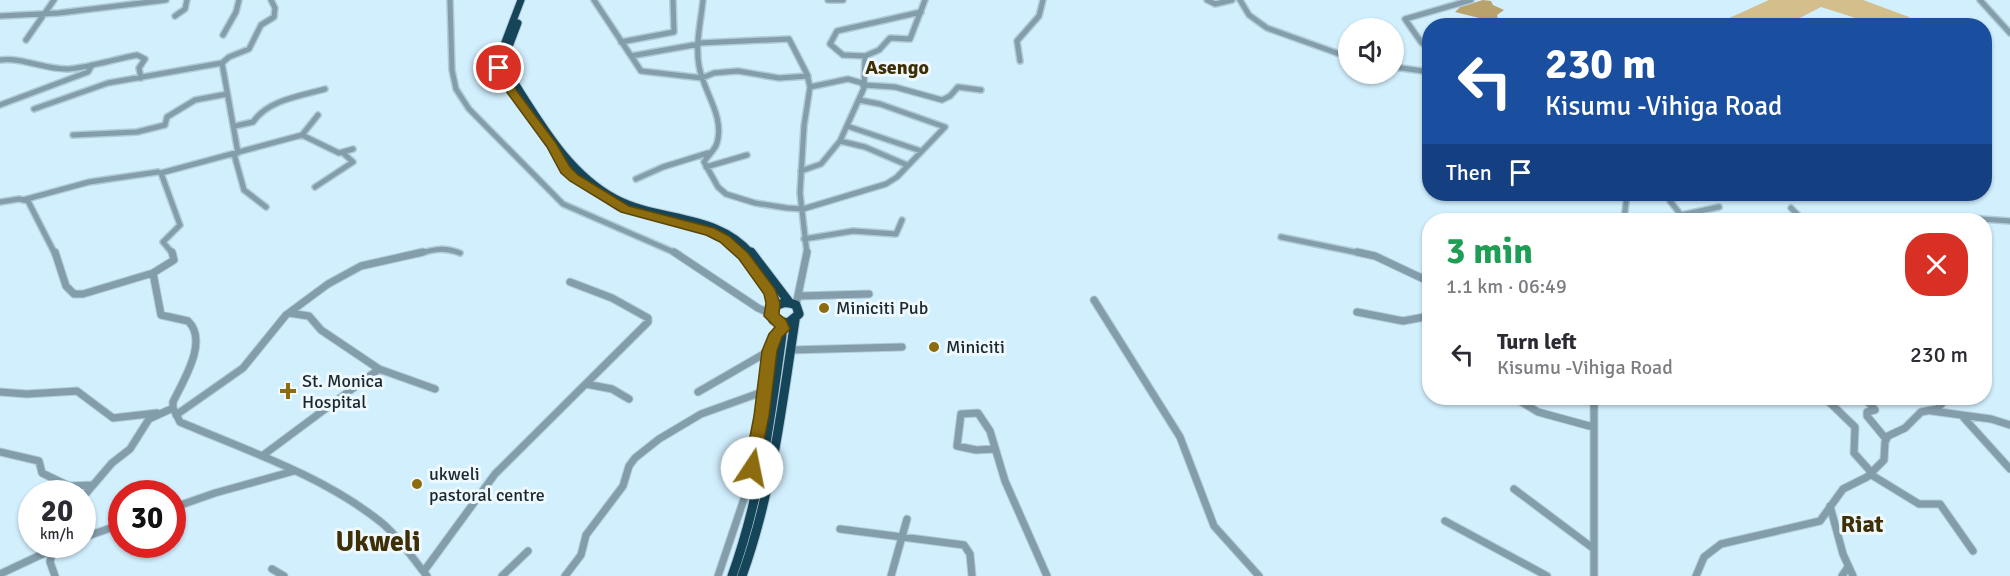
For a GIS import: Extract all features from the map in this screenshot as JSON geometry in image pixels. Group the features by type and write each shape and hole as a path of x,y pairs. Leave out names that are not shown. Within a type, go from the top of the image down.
{"highway":[{"path":"521,0 502,50 499,68 511,91 552,146 566,170 574,178 619,207 710,231 724,239 738,250 758,273 772,296 773,320 782,326"},
{"path":"527,0 507,52 507,71 573,167 631,206 708,223 732,235 753,254 800,311 795,320 770,481 754,543 742,576"},
{"path":"772,311 780,304 792,304"},
{"path":"782,326 795,320"},
{"path":"732,576 750,523 760,481 782,326"}],"street":[{"path":"26,40 54,0"},
{"path":"110,8 115,0"},
{"path":"0,16 110,8 166,0"},
{"path":"175,16 185,9 187,0"},
{"path":"223,35 236,12 239,0"},
{"path":"34,109 100,86 222,63 229,57 248,50 261,25 274,17 275,8 271,0"},
{"path":"450,0 452,70 456,89 469,109 563,204 683,256 758,308 772,311"},
{"path":"594,0 641,71 663,72 685,78 702,78 714,73 738,71 773,78 807,76"},
{"path":"621,42 674,32 673,0"},
{"path":"703,0 698,54 702,78 712,101 717,128 717,144 704,162 722,190 735,198 769,206 803,209 889,183 941,132 944,125 880,104 859,100"},
{"path":"828,0 843,0"},
{"path":"921,12 836,31 836,36 830,44 840,53 865,56 879,50 890,38 910,39 921,12 925,0"},
{"path":"1020,61 1017,41 1029,30 1031,22 1039,16 1043,0"},
{"path":"1207,0 1215,4 1232,0"},
{"path":"1240,0 1249,15 1268,28 1338,53"},
{"path":"1422,44 1405,20 1430,10 1470,0"},
{"path":"1980,0 2010,33"},
{"path":"631,56 699,44 789,39 810,87 804,126 800,194 807,253 800,296 792,304"},
{"path":"0,60 23,61 32,65 69,69 140,56 145,59 139,68 141,78"},
{"path":"801,171 821,164 840,141 864,85 865,56"},
{"path":"222,63 235,126 236,153 244,190 266,207"},
{"path":"0,105 88,72 92,64"},
{"path":"1404,68 1422,71"},
{"path":"810,87 854,79 864,85 895,87 942,100 950,96 958,87 981,90"},
{"path":"235,126 253,122 260,112 280,102 325,89"},
{"path":"73,135 137,132 165,125 167,117 195,100 227,94"},
{"path":"24,200 28,201 44,230 66,286 72,293 83,294 153,273 174,260 174,255 163,242 180,225 168,187 160,174 187,164 302,135 314,123 318,115"},
{"path":"848,126 921,151"},
{"path":"302,135 338,153 353,149"},
{"path":"840,141 864,147 907,165"},
{"path":"315,187 353,162 343,153"},
{"path":"636,179 663,167 709,153"},
{"path":"706,167 747,155"},
{"path":"0,202 24,200 89,182 158,172"},
{"path":"1670,201 1679,213"},
{"path":"1690,213 1719,207"},
{"path":"1791,208 1796,213"},
{"path":"804,238 853,231 896,234 902,220"},
{"path":"1992,220 2010,221"},
{"path":"1281,237 1375,256 1422,278"},
{"path":"0,392 27,394 77,391 113,418 174,411 243,368 288,313 357,267 405,258 440,247 460,253"},
{"path":"153,273 161,315 169,319 188,321 193,324 196,336 192,360 173,402 174,411 185,425 262,456 343,496 373,516 392,533 425,574 495,474 534,432 642,331 649,320 643,313 612,298 570,282"},
{"path":"800,296 869,294"},
{"path":"1094,300 1180,437 1214,525 1229,545 1259,576"},
{"path":"1357,312 1403,321 1422,317"},
{"path":"288,313 307,315 318,322 321,330 379,369 435,389"},
{"path":"718,576 746,493 765,391 769,351 782,326"},
{"path":"790,350 902,347"},
{"path":"698,392 755,357 769,351"},
{"path":"262,456 379,369"},
{"path":"586,384 612,389 629,399"},
{"path":"565,576 581,555 586,536 624,484 627,470 635,458 660,439 701,414 765,391"},
{"path":"1526,405 1538,412 1593,427"},
{"path":"1594,405 1594,576"},
{"path":"1832,405 1855,427 1854,453 1871,473 1919,504 1940,504 1973,551"},
{"path":"1696,576 1704,557 1721,544 1820,521 1843,489 1871,473 1886,457 1886,439 1866,416 1867,412 1875,410 1871,405"},
{"path":"1886,439 1905,428 1917,415 1937,409 1941,405"},
{"path":"1932,410 1964,418 1988,417 2010,425"},
{"path":"995,449 976,450 957,446 961,414 975,412 980,414 990,431 1010,492 1047,576"},
{"path":"96,482 112,463 130,449 145,424 157,413"},
{"path":"1964,418 2010,469"},
{"path":"0,452 39,461 42,473 57,480"},
{"path":"186,503 295,471"},
{"path":"1514,489 1594,549"},
{"path":"1830,505 1848,567 1853,576"},
{"path":"891,576 906,519"},
{"path":"1445,521 1547,576"},
{"path":"840,529 964,545 970,554 972,576"},
{"path":"502,576 528,551"},
{"path":"1,570 28,558"},
{"path":"50,558 55,576"},
{"path":"1842,576 1848,567"},
{"path":"272,569 284,576"}],"shaded area":[{"path":"1483,0 1491,1 1493,5 1504,10 1497,15 1498,18 1479,18 1455,12 1460,7"},
{"path":"1769,0 1863,0 1910,18 1856,18 1821,7 1800,18 1729,18"}],"place":[{"name":"Miniciti Pub","path":"824,308"},
{"name":"Miniciti","path":"934,347"},
{"name":"St. Monica Hospital","path":"288,391"},
{"name":"ukweli pastoral centre","path":"417,484"}],"district":[{"name":"Asengo","path":"897,67"},
{"name":"Riat","path":"1862,524"},
{"name":"Ukweli","path":"378,542"}],"route":[{"path":"499,68 511,91 552,146 557,158 574,178 619,207 661,220 710,231 738,250 758,273 772,296 771,316 773,320 781,323 783,329 776,334 769,351 762,416 752,468"}]}
